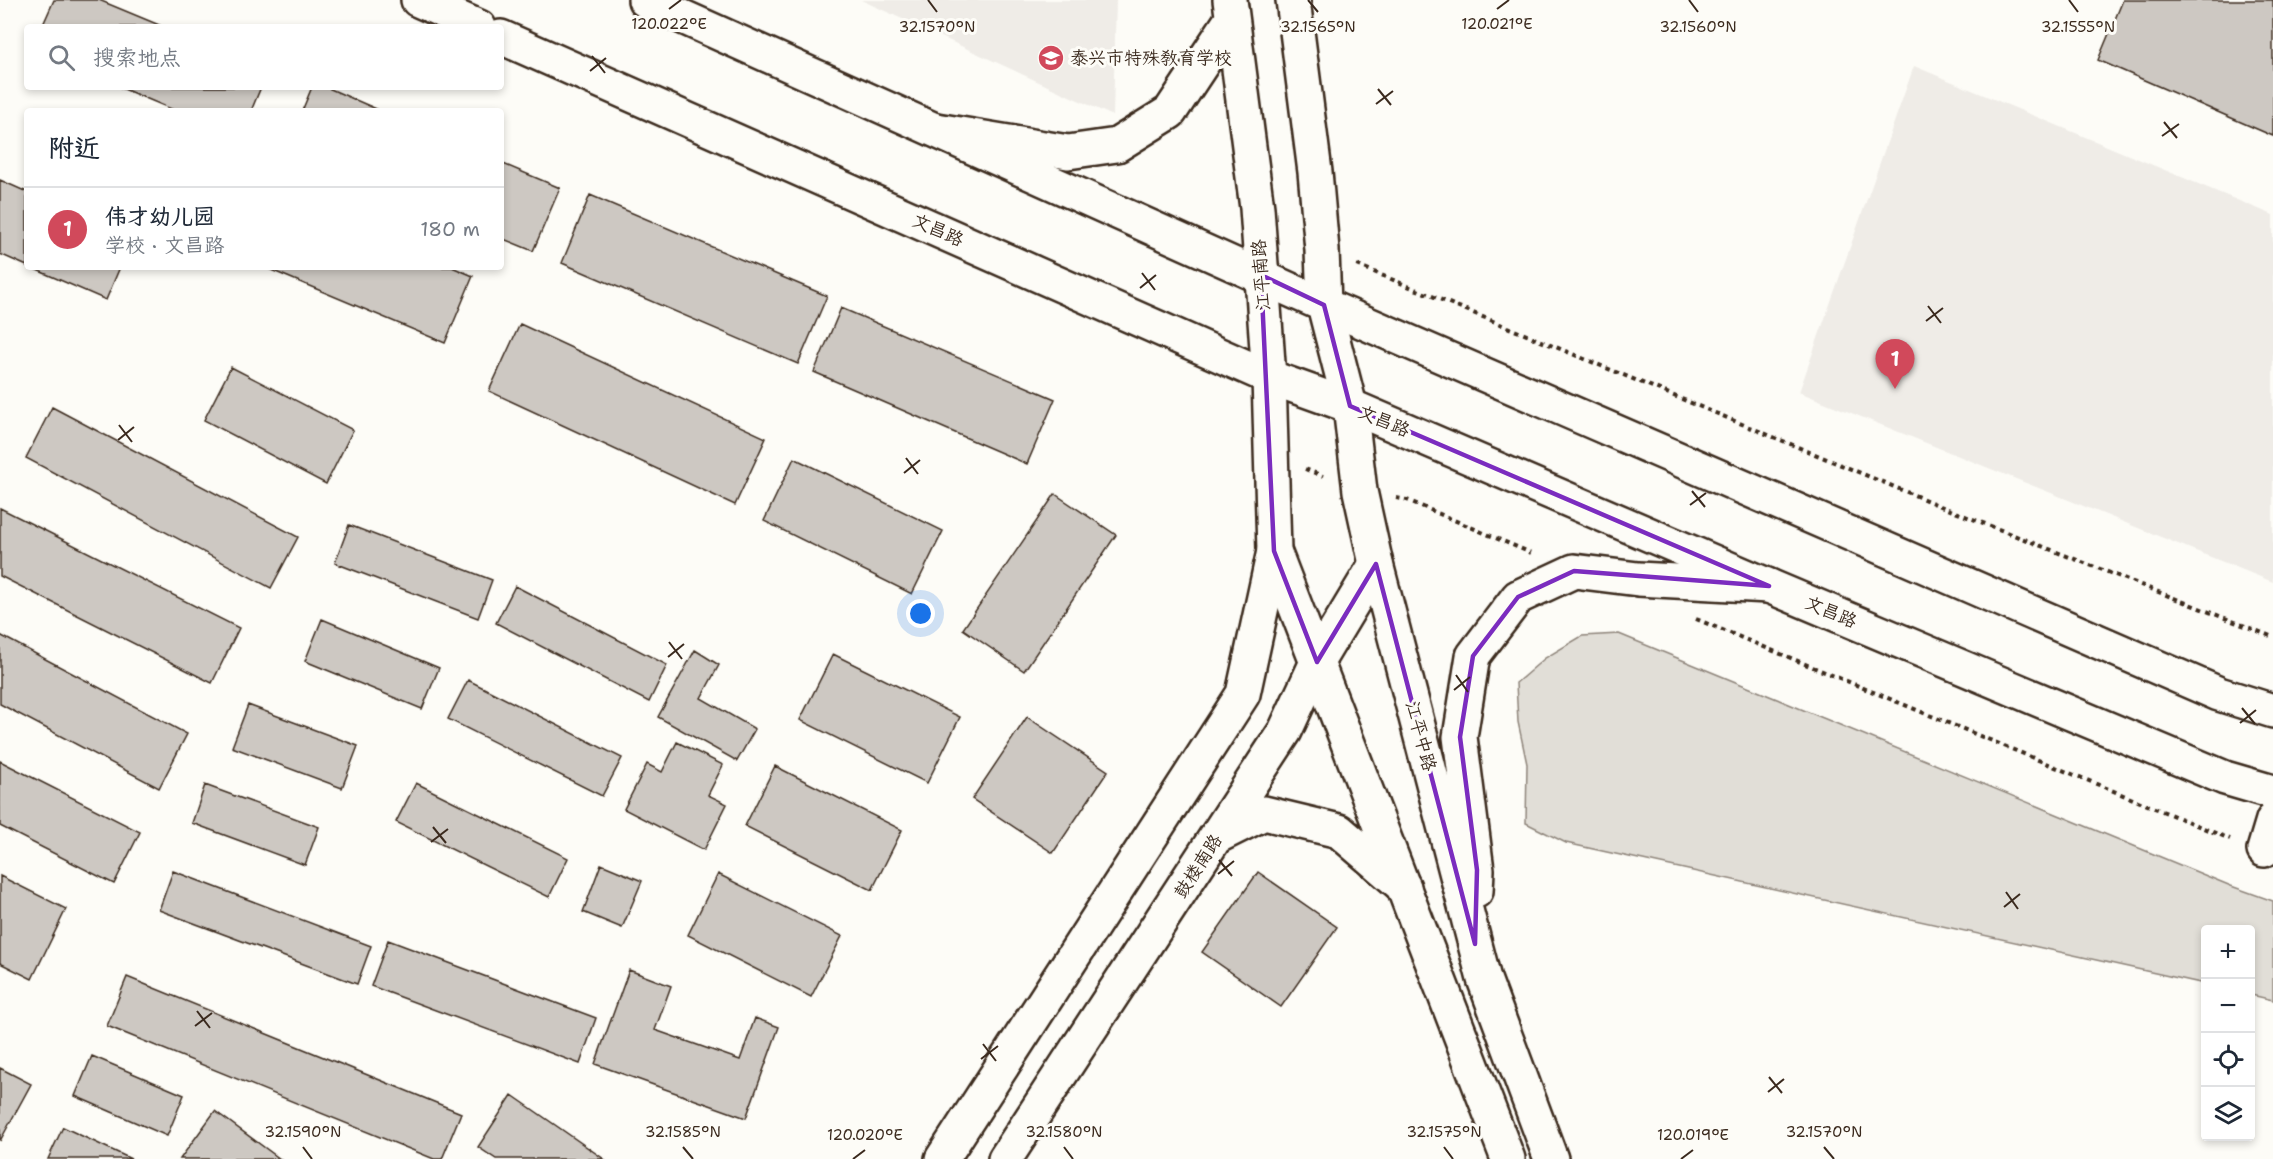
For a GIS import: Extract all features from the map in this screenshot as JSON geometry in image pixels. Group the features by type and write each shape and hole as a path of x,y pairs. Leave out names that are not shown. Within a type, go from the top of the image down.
{"main road":[{"path":"418,0 472,24"},
{"path":"645,0 1324,305 2219,694 2273,711"},
{"path":"1293,0 1315,172 1324,305"},
{"path":"936,130 1068,152 1117,145 1170,112 1230,10"},
{"name":"江平南路","path":"1230,10 1257,208 1269,376 1274,551"},
{"name":"文昌路","path":"504,38 1269,376 1350,406 2225,778 2273,792"},
{"name":"江平中路","path":"1324,305 1350,406 1360,491 1376,564 1475,944 1485,979 1551,1159"},
{"path":"1274,551 1508,1159"},
{"path":"942,1159 1243,694 1274,551"},
{"name":"鼓楼南路","path":"1005,1159 1285,731 1317,662 1376,564"},
{"path":"1475,944 1477,870 1460,737 1473,656 1518,597 1574,571 1638,579 1769,586"},
{"path":"1218,836 1264,813 1339,831 1404,887"}],"path":[{"path":"1322,250 1955,512 2273,637"},
{"path":"1271,455 1360,491 1407,500 1574,571"},
{"path":"1692,618 2208,831 2268,835"}],"highlighted area":[{"path":"1261,275 1324,305 1350,406 1769,586 1574,571 1518,597 1473,656 1460,737 1477,870 1475,944 1376,564 1317,662 1274,551"}],"shaded area":[{"name":"泰兴市特殊教育学校","path":"861,0 1116,0 1113,116"},
{"path":"1914,66 2273,215 2273,582 1799,392"},
{"path":"1619,634 2231,886 2273,901 2273,1000 2255,996 2255,925 2201,925 2201,983 1566,843 1526,823 1527,764 1518,722 1516,683 1545,658 1582,636"}],"building":[{"path":"54,0 99,0 157,24 43,24"},
{"path":"2123,0 2273,0 2273,136 2098,60"},
{"path":"126,90 260,90 252,108 169,108"},
{"path":"311,90 333,90 374,108 303,108"},
{"path":"504,164 560,188 533,251 504,239"},
{"path":"0,180 24,191 24,265 0,254"},
{"path":"590,195 827,296 798,364 562,263"},
{"path":"37,270 119,270 106,300"},
{"path":"271,270 459,270 473,276 445,343"},
{"path":"841,308 1055,399 1027,464 814,372"},
{"path":"520,324 766,438 735,505 489,391"},
{"path":"231,367 353,430 326,484 204,420"},
{"path":"52,407 298,537 271,588 26,458"},
{"path":"794,458 943,531 912,594 764,521"},
{"path":"1055,494 1116,535 1024,671 963,629"},
{"path":"0,508 239,628 212,683 0,576"},
{"path":"349,525 492,580 478,618 335,563"},
{"path":"515,586 667,665 649,702 496,623"},
{"path":"322,619 439,668 422,709 305,661"},
{"path":"0,635 187,734 159,788 0,704"},
{"path":"695,650 719,665 701,698 755,729 737,761 658,717"},
{"path":"833,654 960,717 927,783 800,720"},
{"path":"468,680 622,758 602,796 448,719"},
{"path":"248,705 358,746 342,788 232,747"},
{"path":"1027,717 1108,771 1053,853 972,799"},
{"path":"677,742 723,765 708,795 727,804 704,850 624,809 647,764 662,772"},
{"path":"0,761 140,832 114,884 0,826"},
{"path":"775,766 902,830 872,890 745,826"},
{"path":"416,783 568,858 549,897 396,822"},
{"path":"205,785 319,827 305,865 192,823"},
{"path":"601,864 642,881 622,928 583,912"},
{"path":"173,871 371,946 357,984 159,910"},
{"path":"1258,872 1337,927 1281,1007 1202,952"},
{"path":"718,874 842,936 811,997 688,935"},
{"path":"0,876 66,909 32,979 0,963"},
{"path":"388,940 596,1018 580,1064 371,986"},
{"path":"629,970 671,986 655,1030 740,1060 755,1018 779,1027 746,1118 595,1064"},
{"path":"127,977 461,1113 442,1159 434,1159 107,1026"},
{"path":"92,1056 184,1095 167,1136 75,1096"},
{"path":"0,1068 31,1084 0,1141"},
{"path":"512,1095 604,1159 496,1159 478,1147"},
{"path":"215,1111 280,1159 180,1159"},
{"path":"63,1127 131,1159 48,1159"}],"place":[{"name":"泰兴市特殊教育学校","path":"1051,58"},
{"name":"伟才幼儿园","path":"1895,389"}]}
